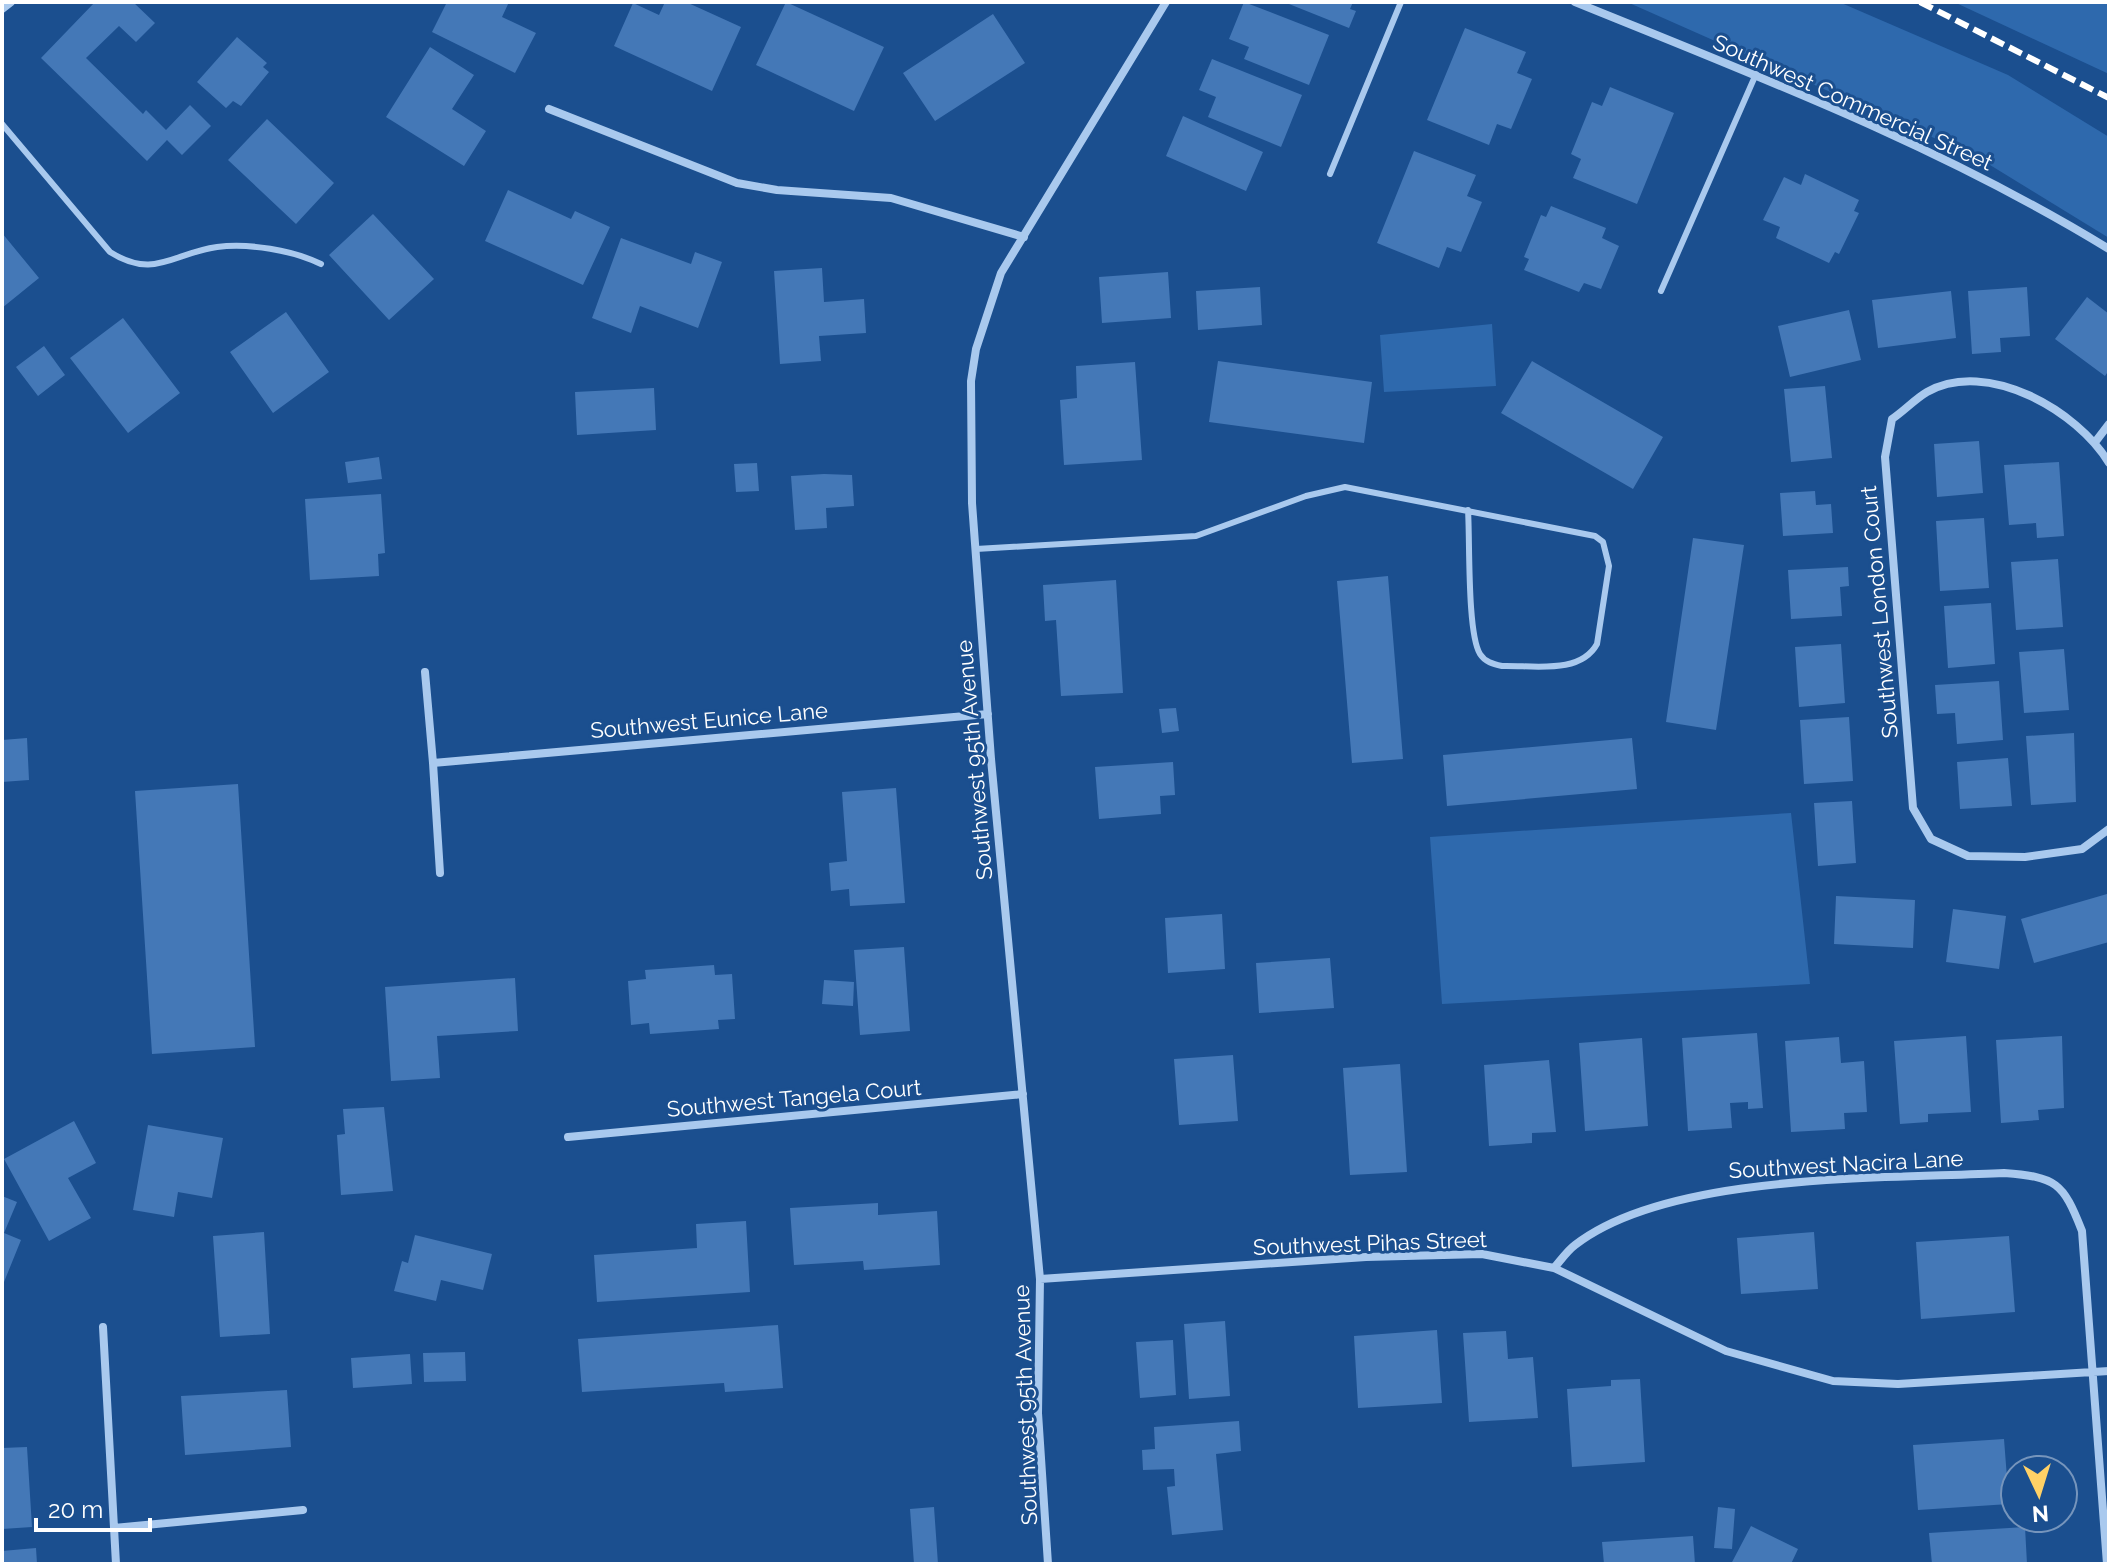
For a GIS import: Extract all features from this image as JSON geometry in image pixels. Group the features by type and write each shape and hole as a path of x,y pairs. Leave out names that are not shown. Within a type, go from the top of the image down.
{"street":[{"path":"2,9 11,2"},
{"name":"Southwest 95th Avenue","path":"1048,1564 1038,1413 1040,1279 988,714 976,549 972,370 1001,273 1166,2"},
{"name":"Southwest Commercial Street","path":"1575,2 1756,74 1937,155 2109,249"},
{"path":"549,109 737,183 777,190 905,200 1024,237"},
{"name":"Southwest London Court","path":"2109,463 2096,441 2052,406 2011,389 1970,381 1929,391 1892,419 1885,457 1913,808 1931,839 1968,856 2025,857 2082,849 2109,829"},
{"path":"2096,441 2109,424"},
{"path":"425,672 440,873"},
{"name":"Southwest Eunice Lane","path":"433,763 988,714"},
{"name":"Southwest Tangela Court","path":"568,1137 1023,1094"},
{"name":"Southwest Nacira Lane","path":"1554,1268 1574,1245 1612,1223 1726,1188 2004,1173 2046,1177 2070,1200 2082,1231 2092,1372"},
{"name":"Southwest Pihas Street","path":"1040,1279 1366,1257 1482,1254 1554,1268 1726,1351 1833,1381 1898,1384 2109,1371"},
{"path":"103,1327 116,1564"},
{"path":"2092,1372 2107,1564"},
{"path":"114,1528 303,1510"}],"lane":[{"path":"1330,174 1401,2"},
{"path":"1661,291 1756,74"},
{"path":"2,124 110,252 130,265 153,265 218,247 301,254 321,264"},
{"path":"976,549 1196,536 1306,496 1345,487 1468,510 1595,536 1603,542 1609,566 1597,644 1591,655 1572,664 1502,666 1490,663 1480,655 1474,634 1468,510"}],"shaded area":[{"path":"1627,2 1839,2 2008,75 2109,137 2109,238 1977,157"},
{"path":"1954,2 2109,2 2109,74"},
{"path":"1492,324 1496,386 1384,392 1380,335"},
{"path":"1791,813 1810,984 1442,1004 1430,837"}],"building":[{"path":"95,2 133,2 155,23 136,42 119,26 86,58 143,114 146,110 166,130 190,105 211,126 182,155 167,140 147,161 41,58"},
{"path":"447,2 509,2 502,17 536,33 515,73 432,32"},
{"path":"665,2 686,2 741,27 712,91 614,46 633,3 659,15"},
{"path":"786,2 884,47 854,111 756,65"},
{"path":"1244,2 1329,35 1309,85 1244,59 1249,47 1229,39"},
{"path":"1284,2 1353,2 1350,9 1356,11 1349,28"},
{"path":"993,14 1025,63 935,121 903,73"},
{"path":"1465,28 1526,52 1517,73 1532,79 1511,129 1497,124 1489,145 1427,120"},
{"path":"237,37 267,63 263,67 269,72 241,106 233,101 226,108 197,82"},
{"path":"430,47 474,75 452,109 486,131 464,166 386,117"},
{"path":"1212,59 1302,95 1281,147 1208,117 1216,97 1199,90"},
{"path":"1610,87 1674,113 1637,204 1573,178 1581,159 1571,154 1592,102 1602,106"},
{"path":"1183,116 1263,152 1246,191 1166,156"},
{"path":"267,119 334,183 296,224 228,160"},
{"path":"1414,151 1476,175 1467,196 1482,202 1461,252 1447,247 1439,268 1377,243"},
{"path":"1805,174 1859,200 1854,211 1859,213 1839,254 1835,252 1829,263 1776,238 1780,227 1763,220 1784,177 1801,185"},
{"path":"508,190 571,219 575,211 610,227 583,285 485,241"},
{"path":"1551,206 1606,228 1602,238 1619,246 1601,289 1584,283 1579,292 1524,270 1529,259 1524,257 1541,215 1546,217"},
{"path":"373,214 434,279 389,320 329,255"},
{"path":"2,233 39,278 2,308"},
{"path":"621,238 691,264 695,252 722,262 698,328 640,306 631,333 592,318"},
{"path":"822,268 824,302 864,299 866,333 819,336 821,361 780,364 774,271"},
{"path":"1168,272 1171,318 1102,323 1099,277"},
{"path":"1260,287 1262,325 1198,330 1196,291"},
{"path":"2027,287 2030,336 2000,338 2001,352 1972,354 1968,291"},
{"path":"1951,291 1956,338 1878,348 1872,300"},
{"path":"2087,297 2109,314 2109,370 2105,376 2055,339"},
{"path":"1849,310 1861,360 1790,377 1778,326"},
{"path":"286,312 329,372 273,413 230,352"},
{"path":"123,318 180,393 128,433 70,358"},
{"path":"44,346 65,375 38,396 16,367"},
{"path":"1218,361 1372,382 1364,443 1209,422"},
{"path":"1532,361 1663,437 1633,489 1501,413"},
{"path":"1135,362 1142,460 1064,465 1060,400 1077,398 1076,366"},
{"path":"1825,386 1832,458 1791,462 1784,389"},
{"path":"654,388 656,430 577,435 575,392"},
{"path":"1979,441 1983,493 1937,497 1934,444"},
{"path":"379,457 382,479 348,483 345,462"},
{"path":"2059,462 2064,536 2037,538 2036,523 2009,525 2004,465"},
{"path":"757,463 759,491 736,492 734,464"},
{"path":"852,475 854,506 826,508 827,528 795,530 791,476"},
{"path":"1815,491 1816,505 1831,504 1833,533 1783,536 1780,493"},
{"path":"381,494 385,553 378,554 379,576 310,580 305,499"},
{"path":"1984,518 1989,588 1940,591 1936,521"},
{"path":"1693,538 1744,545 1716,730 1666,722"},
{"path":"2058,559 2063,627 2016,630 2011,562"},
{"path":"1848,567 1849,586 1840,587 1842,616 1791,619 1788,570"},
{"path":"1388,576 1403,759 1352,763 1337,581"},
{"path":"1116,580 1123,693 1061,696 1056,620 1045,621 1043,585"},
{"path":"1991,603 1995,664 1948,668 1944,606"},
{"path":"1841,644 1845,703 1799,707 1795,647"},
{"path":"2064,649 2069,710 2024,713 2019,652"},
{"path":"1999,681 2003,740 1957,744 1955,713 1937,714 1935,685"},
{"path":"1176,708 1179,731 1162,733 1159,709"},
{"path":"1849,717 1853,781 1804,784 1800,720"},
{"path":"2074,733 2076,802 2031,805 2026,736"},
{"path":"27,738 29,780 2,782 2,740"},
{"path":"1632,738 1637,789 1447,806 1443,755"},
{"path":"2008,758 2012,806 1960,809 1957,762"},
{"path":"1173,762 1175,795 1160,796 1161,814 1099,819 1095,767"},
{"path":"238,784 255,1047 152,1054 135,791"},
{"path":"896,788 905,903 850,906 849,889 831,891 829,863 847,861 842,792"},
{"path":"1852,801 1856,863 1818,866 1814,803"},
{"path":"2107,894 2109,942 2034,963 2021,919"},
{"path":"1836,896 1915,900 1913,948 1834,944"},
{"path":"1953,909 2006,916 1999,969 1946,962"},
{"path":"1222,914 1225,969 1168,973 1165,918"},
{"path":"904,947 910,1031 860,1035 854,950"},
{"path":"1330,958 1334,1008 1259,1013 1256,963"},
{"path":"714,965 715,975 732,974 735,1019 718,1020 719,1029 650,1034 649,1023 631,1025 628,981 646,979 645,970"},
{"path":"515,978 518,1031 437,1036 440,1078 391,1081 385,987"},
{"path":"824,980 854,982 853,1006 822,1004"},
{"path":"1757,1033 1763,1108 1748,1109 1748,1102 1730,1103 1732,1128 1688,1131 1682,1038"},
{"path":"1966,1036 1971,1112 1928,1114 1928,1122 1900,1124 1894,1041"},
{"path":"2062,1036 2064,1108 2038,1110 2039,1120 2001,1123 1996,1040"},
{"path":"1839,1037 1841,1063 1864,1061 1867,1112 1844,1113 1845,1129 1791,1132 1785,1041"},
{"path":"1642,1038 1648,1126 1585,1131 1579,1043"},
{"path":"1233,1055 1238,1121 1179,1125 1174,1059"},
{"path":"1549,1060 1556,1132 1532,1133 1532,1143 1489,1146 1484,1065"},
{"path":"1400,1064 1407,1172 1350,1175 1343,1068"},
{"path":"384,1107 393,1191 341,1195 337,1135 345,1134 343,1109"},
{"path":"74,1121 96,1163 68,1178 91,1218 49,1241 4,1159"},
{"path":"148,1125 223,1138 212,1198 178,1192 174,1217 133,1210"},
{"path":"2,1196 17,1202 4,1233 21,1240 2,1287"},
{"path":"878,1203 878,1215 937,1211 940,1265 864,1270 863,1261 794,1265 790,1208"},
{"path":"746,1221 750,1292 597,1302 594,1255 697,1248 696,1224"},
{"path":"264,1232 270,1334 220,1337 213,1236"},
{"path":"1814,1232 1818,1289 1741,1294 1737,1238"},
{"path":"415,1235 492,1254 483,1290 441,1280 436,1301 394,1291 402,1261 408,1263"},
{"path":"2009,1236 2015,1312 1921,1319 1916,1242"},
{"path":"1225,1321 1230,1396 1189,1399 1184,1324"},
{"path":"778,1325 783,1388 725,1392 724,1383 582,1392 578,1339"},
{"path":"1437,1330 1442,1403 1358,1408 1354,1336"},
{"path":"1506,1331 1508,1359 1533,1357 1538,1418 1469,1422 1463,1333"},
{"path":"1173,1340 1176,1395 1140,1398 1136,1342"},
{"path":"465,1352 466,1381 424,1382 423,1353"},
{"path":"410,1354 412,1384 353,1388 351,1358"},
{"path":"1640,1379 1645,1462 1572,1467 1567,1389 1611,1386 1611,1380"},
{"path":"287,1390 291,1447 185,1455 181,1396"},
{"path":"1239,1421 1241,1451 1216,1454 1223,1530 1172,1535 1167,1487 1175,1486 1174,1469 1143,1470 1142,1450 1155,1449 1154,1427"},
{"path":"2004,1439 2005,1454 1999,1454 1999,1505 1918,1510 1913,1445"},
{"path":"27,1447 32,1527 2,1529 2,1448"},
{"path":"934,1507 938,1564 914,1564 910,1509"},
{"path":"1718,1507 1735,1509 1732,1549 1714,1548"},
{"path":"1751,1526 1798,1549 1791,1564 1731,1564"},
{"path":"1999,1529 1999,1534 2025,1534 2027,1564 1932,1564 1929,1533"},
{"path":"1693,1536 1695,1564 1604,1564 1602,1542"},
{"path":"36,1548 37,1564 2,1564 2,1551"}],"railway":[{"path":"1920,2 2109,98"}]}
